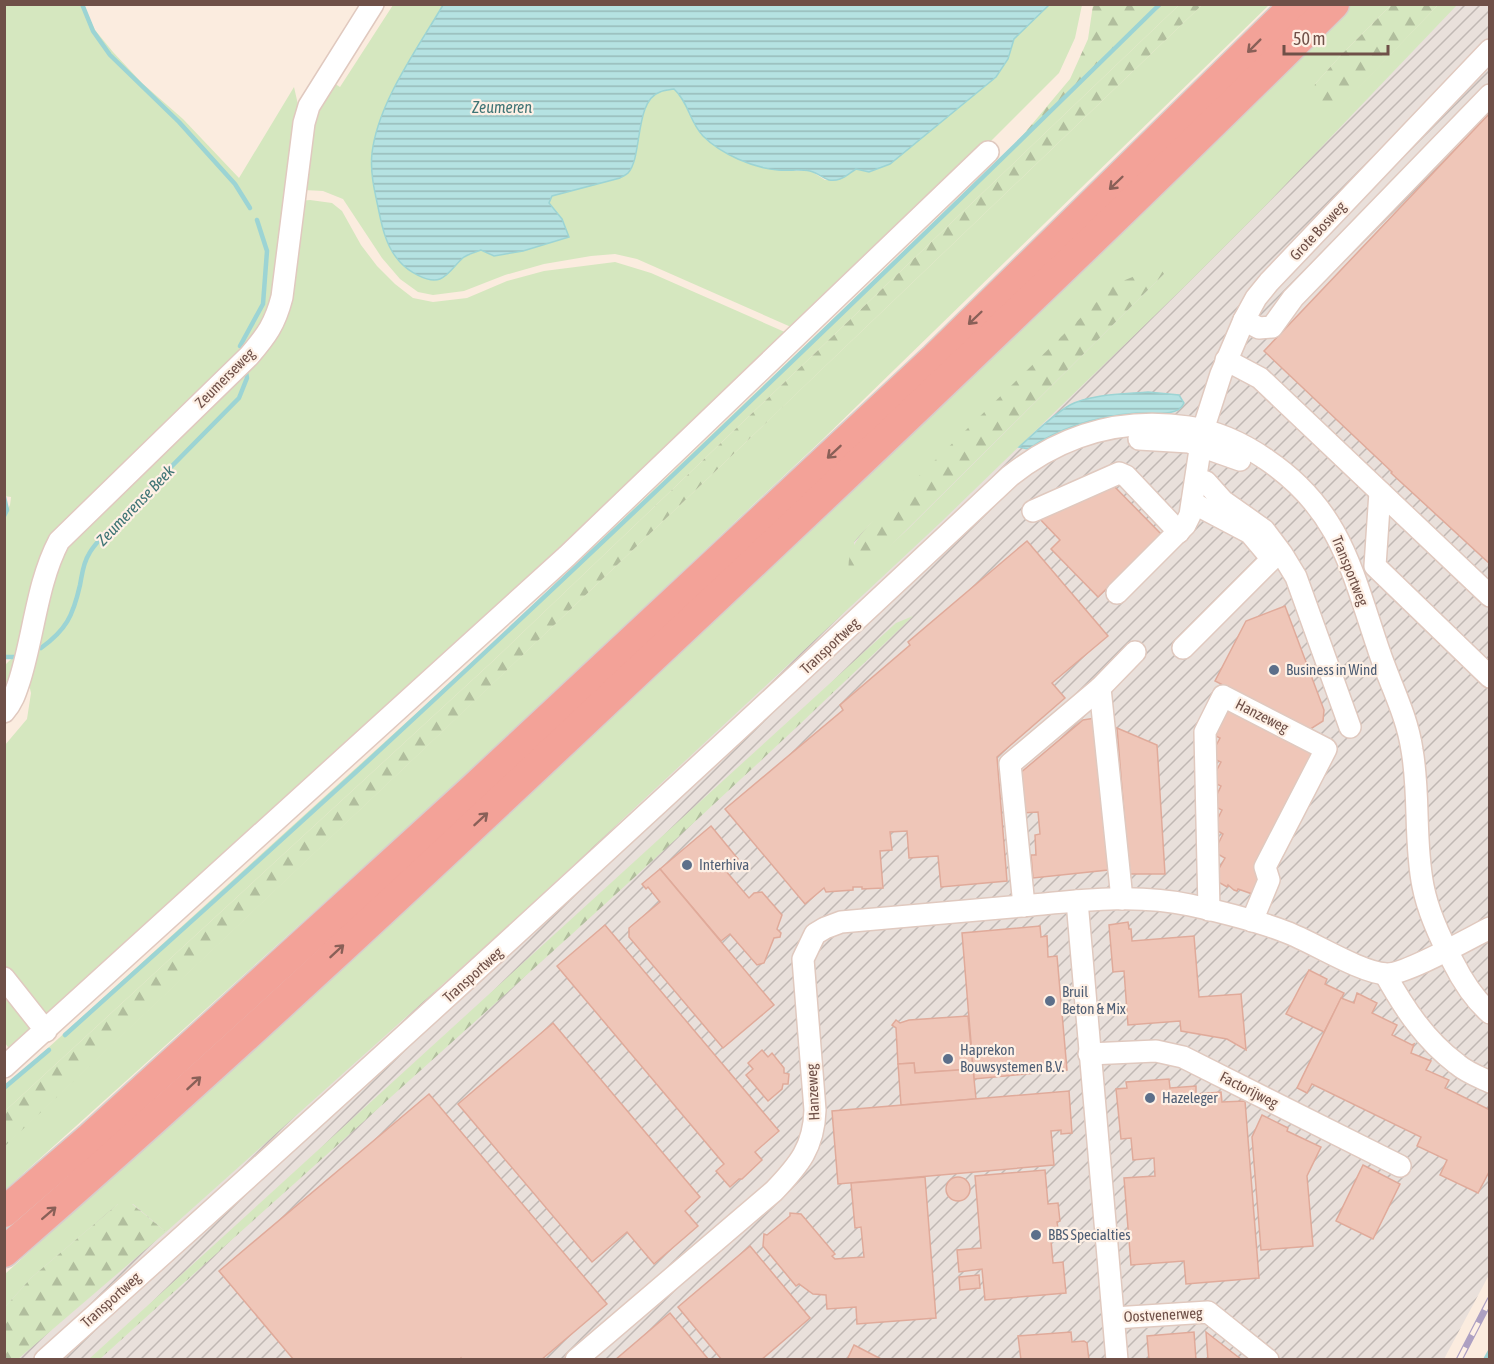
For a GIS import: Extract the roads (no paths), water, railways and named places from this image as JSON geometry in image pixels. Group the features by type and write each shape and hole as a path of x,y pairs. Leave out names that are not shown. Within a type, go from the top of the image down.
{"highway":[{"path":"4,1212 91,1137 464,797 935,358 1296,4"},
{"path":"4,1252 110,1160 500,801 952,377 1334,4"}],"street":[{"name":"Zeumerseweg","path":"4,712 12,704 25,664 48,566 59,541 249,356 268,334 282,297 303,123 309,106 373,4"},
{"name":"Grote Bosweg","path":"1203,438 1226,360 1257,298 1269,282 1490,50"},
{"path":"1244,320 1259,328 1272,327 1293,298 1490,95"},
{"path":"4,1067 567,556 988,152"},
{"path":"1226,360 1260,378 1490,596"},
{"name":"Transportweg","path":"45,1359 552,903 778,695 1010,476 1028,462 1084,434 1107,428 1153,424 1175,425 1203,438 1226,454 1253,466 1285,489 1320,529 1341,566 1400,732 1407,780 1414,897 1420,920 1440,953"},
{"path":"1117,593 1185,525 1191,515 1203,438"},
{"name":"Transportweg","path":"62,1359 561,908 1024,478 1065,455 1116,441 1203,438"},
{"path":"1033,511 1119,473 1126,476 1179,531"},
{"path":"1197,479 1206,482 1222,501 1264,530 1282,554 1296,578 1350,727"},
{"path":"1380,492 1376,566 1490,678"},
{"path":"1183,648 1272,559 1250,533 1193,503"},
{"path":"1024,906 1010,764 1100,688 1135,652"},
{"path":"1100,688 1122,899"},
{"name":"Hanzeweg","path":"1209,910 1205,732 1223,696 1326,749 1265,867 1269,880 1252,921"},
{"name":"Hanzeweg","path":"576,1359 774,1191 796,1168 810,1143 815,1110 803,959 815,934 825,928 841,922 1077,901 1122,899 1162,902 1209,910 1252,921 1286,932 1370,970 1385,974"},
{"path":"1077,901 1117,1359"},
{"path":"1490,928 1440,953 1393,973 1385,974 1402,1005 1431,1042 1459,1066 1490,1082"},
{"path":"1440,953 1490,1013"},
{"path":"1440,953 1454,991 1476,1016 1490,1027"},
{"path":"4,978 46,1031"},
{"name":"Factorijweg","path":"1089,1054 1156,1051 1183,1057 1400,1166"},
{"name":"Oostvenerweg","path":"1114,1318 1208,1312 1268,1359"}],"water":[{"name":"Zeumeren","path":"443,5 1049,5 1014,39 1008,59 996,77 890,164 869,172 856,169 842,178 831,180 810,171 768,169 748,163 710,143 698,130 679,94 674,89 663,91 652,97 646,106 636,155 628,173 620,178 552,196 549,203 562,219 569,237 523,251 494,256 481,250 464,257 447,275 440,279 430,280 408,269 391,250 385,236 373,180 372,153 382,114 400,76"},
{"path":"1148,392 1179,395 1184,403 1176,411 1137,413 1094,420 1067,428 1028,449 1019,447 1056,414 1078,401 1108,395"}],"waterway":[{"name":"Zeumerense Beek","path":"82,4 93,31 110,55 179,122 235,184 250,208"},
{"path":"65,1035 356,772 560,583 1160,4"},
{"name":"Zeumerense Beek","path":"240,346 263,304 267,251 257,220"},
{"name":"Zeumerense Beek","path":"41,648 57,635 71,614 84,565 93,548 239,398 247,378 246,372"},
{"name":"Zeumerense Beek","path":"4,497 7,510 4,516"},
{"name":"Zeumerense Beek","path":"4,657 17,657"},
{"path":"4,1088 49,1050"},
{"path":"1485,1360 1490,1351"}],"railway":[{"path":"1459,1360 1490,1300"}],"place":[{"name":"Business in Wind","path":"1274,670"},
{"name":"Interhiva","path":"687,865"},
{"name":"Bruil Beton & Mix","path":"1050,1001"},
{"name":"Haprekon Bouwsystemen B.V.","path":"948,1059"},
{"name":"Hazeleger","path":"1150,1098"},
{"name":"BBS Specialties","path":"1036,1235"}]}
